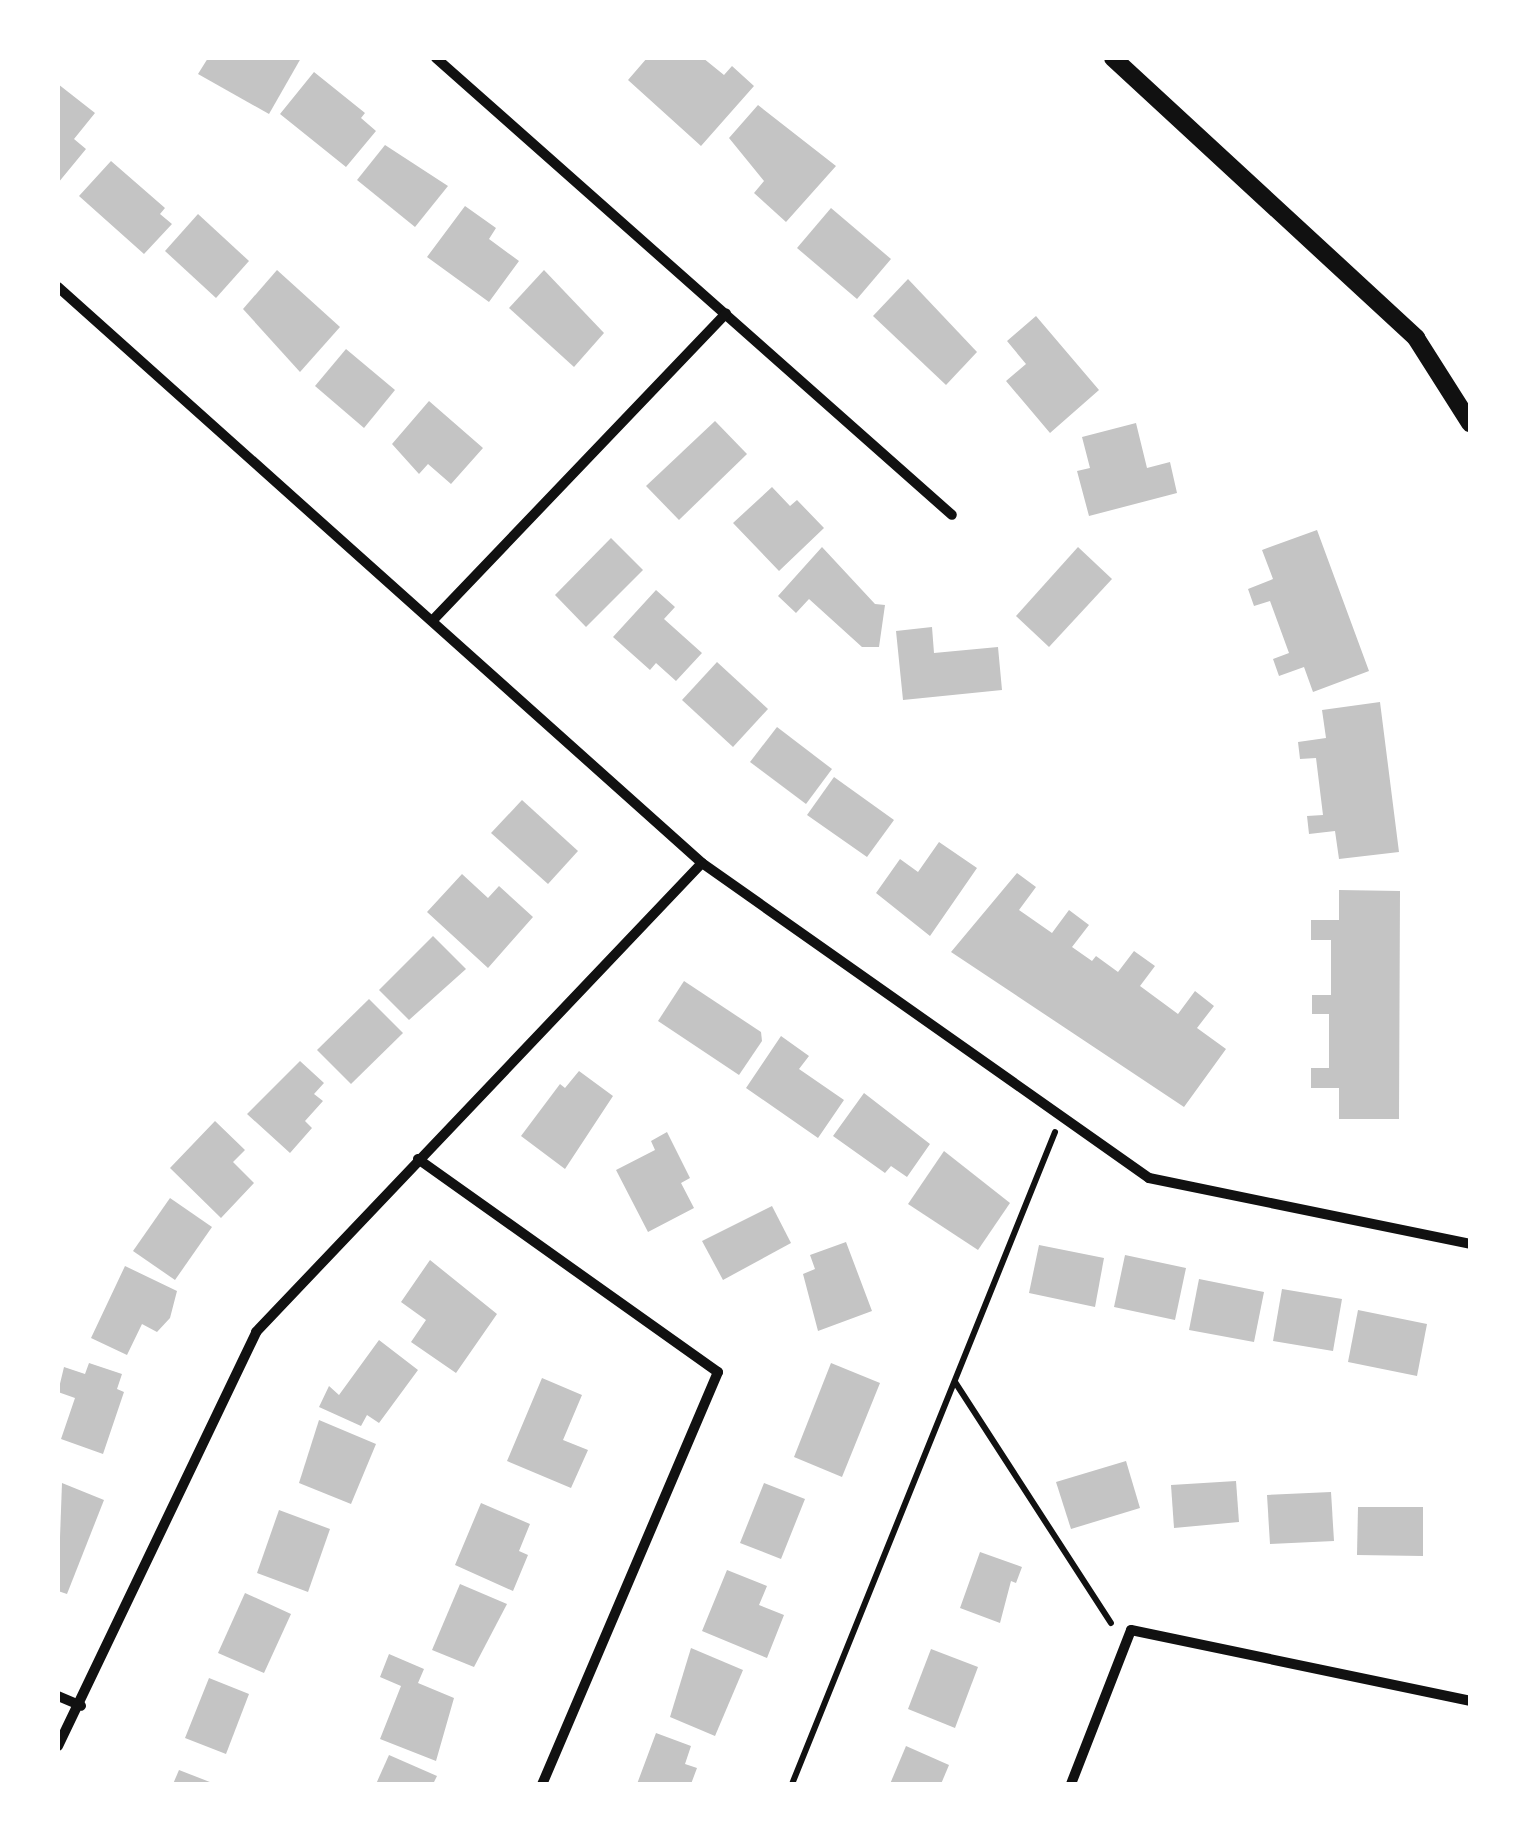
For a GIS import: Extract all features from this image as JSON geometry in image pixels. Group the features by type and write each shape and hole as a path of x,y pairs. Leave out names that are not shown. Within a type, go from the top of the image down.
{"street":[{"path":"436,58 952,514"},
{"path":"1113,58 1416,338 1470,423"},
{"path":"58,287 702,863 1149,1178 1470,1244"},
{"path":"433,620 726,313"},
{"path":"58,1746 256,1332 702,863"},
{"path":"418,1159 718,1372 542,1784"},
{"path":"1070,1784 1131,1630 1470,1701"},
{"path":"58,1696 80,1706"}],"path":[{"path":"792,1784 1061,1116"},
{"path":"954,1381 1125,1645"}],"building":[{"path":"208,58 301,58 269,114 198,74"},
{"path":"647,58 703,58 724,75 732,66 754,86 701,146 628,80"},
{"path":"314,72 365,113 361,118 376,131 346,167 280,114"},
{"path":"58,84 95,113 74,139 86,149 58,183"},
{"path":"758,105 836,166 786,222 754,193 764,181 729,138"},
{"path":"385,145 448,186 415,227 357,180"},
{"path":"111,161 165,208 160,214 172,224 144,254 79,196"},
{"path":"465,206 496,228 489,239 519,261 489,302 427,257"},
{"path":"831,208 891,259 857,299 797,248"},
{"path":"198,214 249,261 216,298 165,251"},
{"path":"277,270 340,327 300,372 243,309"},
{"path":"544,270 604,333 574,367 509,308"},
{"path":"908,279 977,352 946,385 873,316"},
{"path":"1036,316 1099,390 1050,433 1006,381 1026,364 1007,341"},
{"path":"346,349 395,390 364,428 315,386"},
{"path":"429,401 483,448 451,484 428,464 419,474 392,444"},
{"path":"715,421 747,454 679,520 646,486"},
{"path":"1136,423 1147,468 1170,462 1177,493 1089,516 1077,471 1090,468 1082,437"},
{"path":"772,487 790,506 797,500 824,528 779,571 733,523"},
{"path":"1317,530 1369,671 1313,692 1304,667 1279,676 1273,659 1289,653 1270,601 1254,606 1248,589 1273,579 1262,550"},
{"path":"611,538 643,570 586,627 555,595"},
{"path":"822,547 875,604 885,605 879,647 862,647 809,599 796,613 778,596"},
{"path":"1078,547 1112,579 1049,647 1016,616"},
{"path":"656,590 675,607 664,619 702,653 676,681 656,663 650,670 613,637"},
{"path":"932,627 934,653 998,647 1002,690 903,700 896,631"},
{"path":"717,662 768,709 733,747 682,700"},
{"path":"1380,702 1399,852 1339,859 1335,831 1309,834 1307,816 1323,815 1316,758 1300,759 1298,742 1326,738 1322,710"},
{"path":"777,727 832,769 806,804 750,762"},
{"path":"834,777 894,820 867,857 807,815"},
{"path":"522,800 578,851 548,884 491,833"},
{"path":"939,842 977,868 930,936 876,893 900,859 918,872"},
{"path":"1017,873 1036,887 1019,910 1052,933 1069,910 1089,925 1072,947 1092,961 1096,956 1118,972 1134,951 1155,966 1140,986 1178,1014 1195,991 1214,1006 1197,1028 1226,1049 1184,1107 951,952"},
{"path":"462,874 488,898 499,886 533,917 488,968 427,912"},
{"path":"1339,890 1400,891 1399,1119 1339,1119 1339,1088 1311,1088 1311,1068 1329,1068 1329,1014 1312,1014 1312,995 1331,995 1331,940 1311,940 1311,920 1339,920"},
{"path":"433,936 466,969 409,1020 379,990"},
{"path":"684,981 761,1032 762,1041 739,1075 658,1021"},
{"path":"369,999 403,1033 351,1084 317,1050"},
{"path":"781,1036 809,1056 799,1069 844,1100 818,1138 746,1088"},
{"path":"300,1061 324,1083 314,1094 323,1101 305,1121 312,1128 290,1153 247,1114"},
{"path":"579,1071 613,1096 565,1169 521,1136 560,1084 565,1088"},
{"path":"864,1093 930,1144 907,1177 891,1166 885,1173 833,1136"},
{"path":"215,1121 245,1150 233,1162 254,1183 221,1218 170,1168"},
{"path":"667,1132 690,1178 681,1183 694,1208 648,1232 616,1170 655,1150 651,1141"},
{"path":"944,1151 1010,1203 978,1250 908,1204"},
{"path":"170,1198 212,1227 175,1280 133,1251"},
{"path":"772,1206 791,1243 723,1280 702,1241"},
{"path":"846,1242 872,1311 818,1331 803,1274 815,1269 810,1255"},
{"path":"1039,1245 1104,1258 1095,1307 1029,1293"},
{"path":"1125,1255 1186,1268 1175,1320 1114,1307"},
{"path":"430,1260 497,1314 456,1373 411,1342 426,1320 401,1302"},
{"path":"125,1266 177,1291 170,1318 157,1332 142,1324 127,1355 91,1338"},
{"path":"1199,1279 1264,1292 1254,1342 1189,1330"},
{"path":"1282,1289 1342,1299 1333,1351 1273,1341"},
{"path":"1358,1310 1427,1324 1417,1376 1348,1362"},
{"path":"379,1340 418,1370 379,1423 367,1415 361,1426 319,1407 329,1386 339,1395"},
{"path":"89,1363 122,1374 117,1389 124,1392 103,1454 61,1439 75,1398 58,1392 64,1367 85,1374"},
{"path":"831,1363 880,1383 842,1477 794,1457"},
{"path":"542,1378 582,1395 563,1440 588,1450 571,1488 507,1461"},
{"path":"319,1420 376,1444 351,1504 299,1483"},
{"path":"1126,1461 1140,1508 1071,1529 1056,1482"},
{"path":"1236,1481 1239,1522 1174,1528 1171,1485"},
{"path":"62,1483 104,1500 67,1594 58,1591"},
{"path":"764,1483 805,1499 781,1559 740,1543"},
{"path":"1331,1492 1334,1541 1270,1544 1267,1495"},
{"path":"481,1503 530,1524 519,1551 528,1555 513,1591 455,1565"},
{"path":"1358,1507 1423,1507 1423,1556 1357,1555"},
{"path":"279,1510 330,1529 308,1592 257,1573"},
{"path":"980,1552 1022,1567 1016,1583 1011,1581 1000,1623 960,1608"},
{"path":"727,1570 767,1586 759,1605 784,1615 767,1658 702,1631"},
{"path":"460,1584 507,1604 474,1667 432,1650"},
{"path":"245,1593 291,1614 264,1673 218,1653"},
{"path":"691,1648 743,1670 715,1736 670,1717"},
{"path":"931,1649 978,1667 955,1728 908,1709"},
{"path":"389,1654 424,1669 418,1683 454,1698 436,1761 380,1739 401,1686 380,1677"},
{"path":"209,1678 249,1694 226,1754 185,1738"},
{"path":"656,1733 691,1746 685,1764 697,1768 691,1784 637,1784"},
{"path":"906,1746 949,1765 941,1784 890,1784"},
{"path":"389,1755 437,1776 433,1784 376,1784"},
{"path":"179,1770 215,1784 173,1784"}]}
